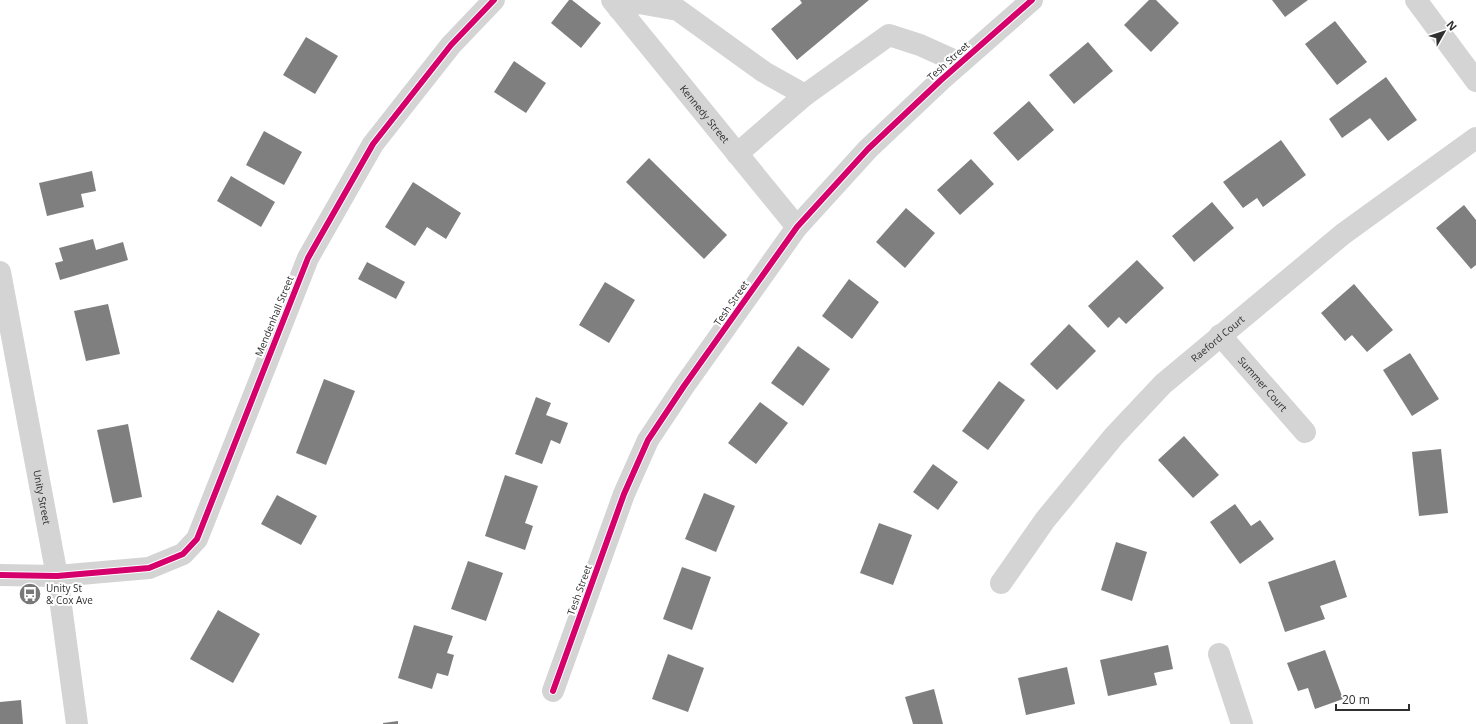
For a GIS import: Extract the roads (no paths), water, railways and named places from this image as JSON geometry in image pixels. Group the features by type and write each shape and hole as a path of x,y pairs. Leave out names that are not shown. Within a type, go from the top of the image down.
{"street":[{"name":"Mendenhall Street","path":"0,575 57,576 149,568 183,554 197,539 308,258 373,144 451,45 494,0"},
{"name":"Tesh Street","path":"553,691 624,494 648,440 684,386 797,227 868,149 960,63 1032,0"},
{"path":"1416,0 1476,81"},
{"path":"616,4 639,3 678,10 764,72 805,95"},
{"name":"Kennedy Street","path":"616,4 797,227"},
{"path":"737,154 805,95 890,35 960,63"},
{"name":"Raeford Court","path":"1001,583 1046,520 1114,436 1163,384 1343,234 1476,138"},
{"name":"Unity Street","path":"0,272 57,576 77,724"},
{"name":"Summer Court","path":"1220,335 1305,432"},
{"path":"1219,654 1242,724"}],"place":[{"name":"Unity St & Cox Ave","path":"30,594"}]}
